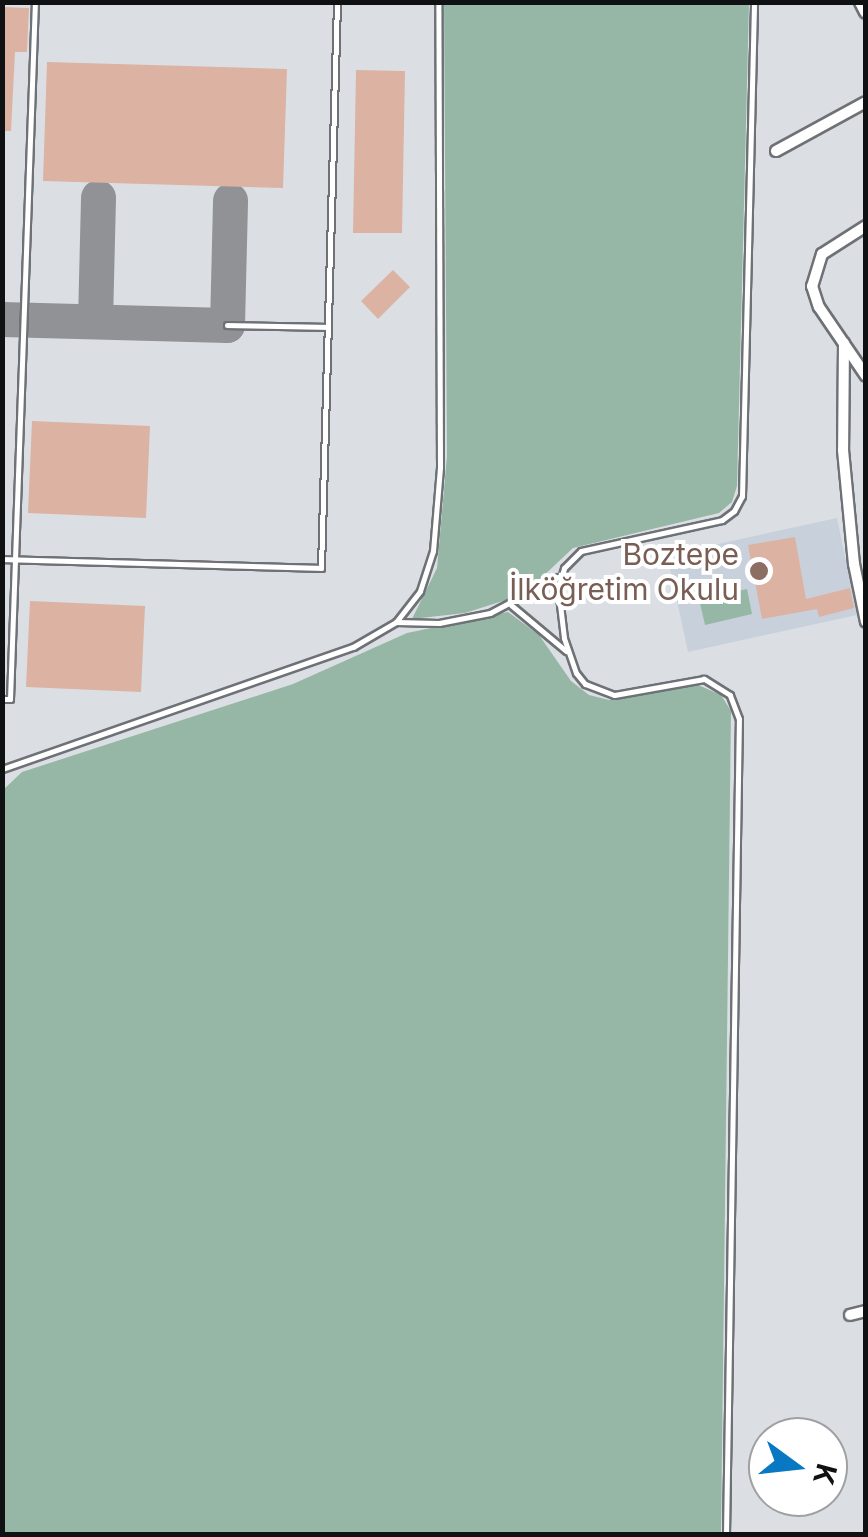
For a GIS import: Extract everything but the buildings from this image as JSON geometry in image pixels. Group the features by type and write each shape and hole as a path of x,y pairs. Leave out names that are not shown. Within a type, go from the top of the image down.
{"street":[{"path":"862,2 866,12"},
{"path":"776,151 866,102"},
{"path":"866,226 827,250 813,272 816,300 866,376"},
{"path":"844,343 843,450 866,622"},
{"path":"850,1315 866,1311"}],"lane":[{"path":"2,699 10,699 35,2"},
{"path":"2,559 322,568 337,2"},
{"path":"2,769 353,647 396,622 414,601 430,566 440,467 438,2"},
{"path":"396,622 452,621 511,605 560,576 569,562 588,548 722,520 734,510 742,496 754,2"},
{"path":"226,325 328,328"},
{"path":"560,576 559,609 568,652 580,679 600,692 614,695 704,679 730,695 739,719 726,1534"},
{"path":"511,605 568,652"}],"shaded area":[{"name":"Boztepe İlköğretim Okulu","path":"837,518 857,615 688,652 667,555"}],"green space":[{"path":"444,3 749,3 737,486 732,502 719,513 573,548 538,581 509,599 465,613 412,619 437,568 447,456"},
{"path":"747,589 752,614 705,625 699,599"},
{"path":"508,612 539,635 571,681 589,695 609,700 696,684 721,695 731,711 721,1534 3,1534 3,790 22,772 293,684 407,633"}],"taxiway":[{"path":"95,321 98,197"},
{"path":"2,319 227,325 230,200"}],"place":[{"name":"Boztepe İlköğretim Okulu","path":"759,571"}]}
